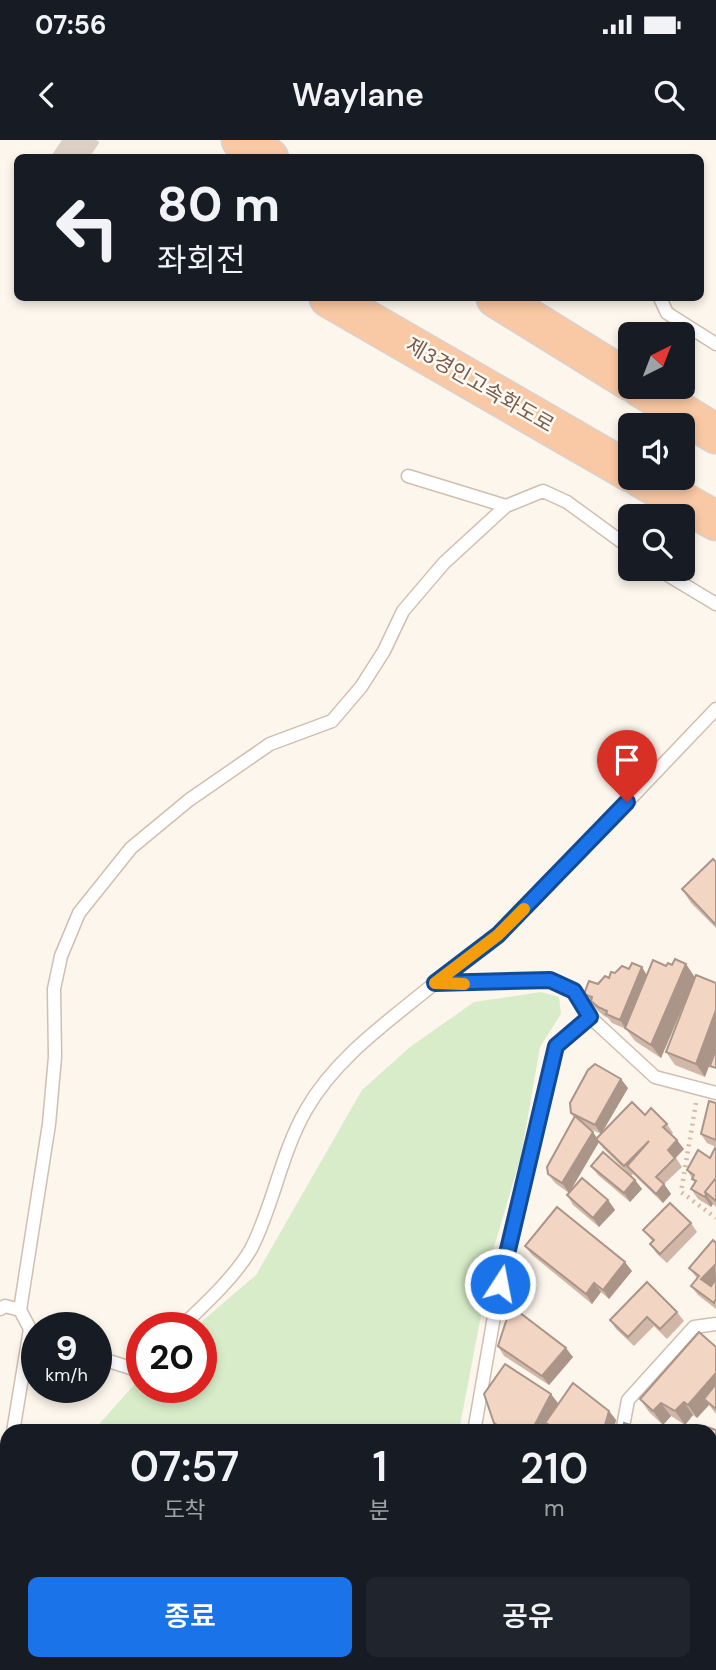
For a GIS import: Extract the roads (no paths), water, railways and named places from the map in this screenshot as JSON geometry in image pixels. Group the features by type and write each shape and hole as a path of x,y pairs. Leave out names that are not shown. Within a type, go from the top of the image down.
{"highway":[{"path":"241,140 263,154"},
{"name":"제3경인고속화도로","path":"334,301 618,465"},
{"path":"501,301 618,374"},
{"path":"659,399 716,434"},
{"path":"662,490 716,521"}],"lane":[{"path":"661,301 667,313 716,344"},
{"path":"408,476 506,506"},
{"path":"0,1309 5,1306 20,1310 49,1124 55,1057 54,989 61,956 79,913 131,848 189,800 270,744 332,721 361,687 384,652 403,611 444,564 506,506 543,491 567,502 618,539"},
{"path":"678,581 716,604"},
{"path":"197,1312 250,1250 277,1174 305,1111 325,1082 349,1056 435,983 498,935 716,709"},
{"path":"435,983 550,980 574,991 590,1017 655,1077 716,1093"},
{"path":"475,1424 505,1259 556,1046 590,1017"},
{"path":"624,1424 628,1400 694,1327 716,1324"},
{"path":"15,1424 21,1391"}],"tunnel":[{"path":"62,140 83,154"}]}
